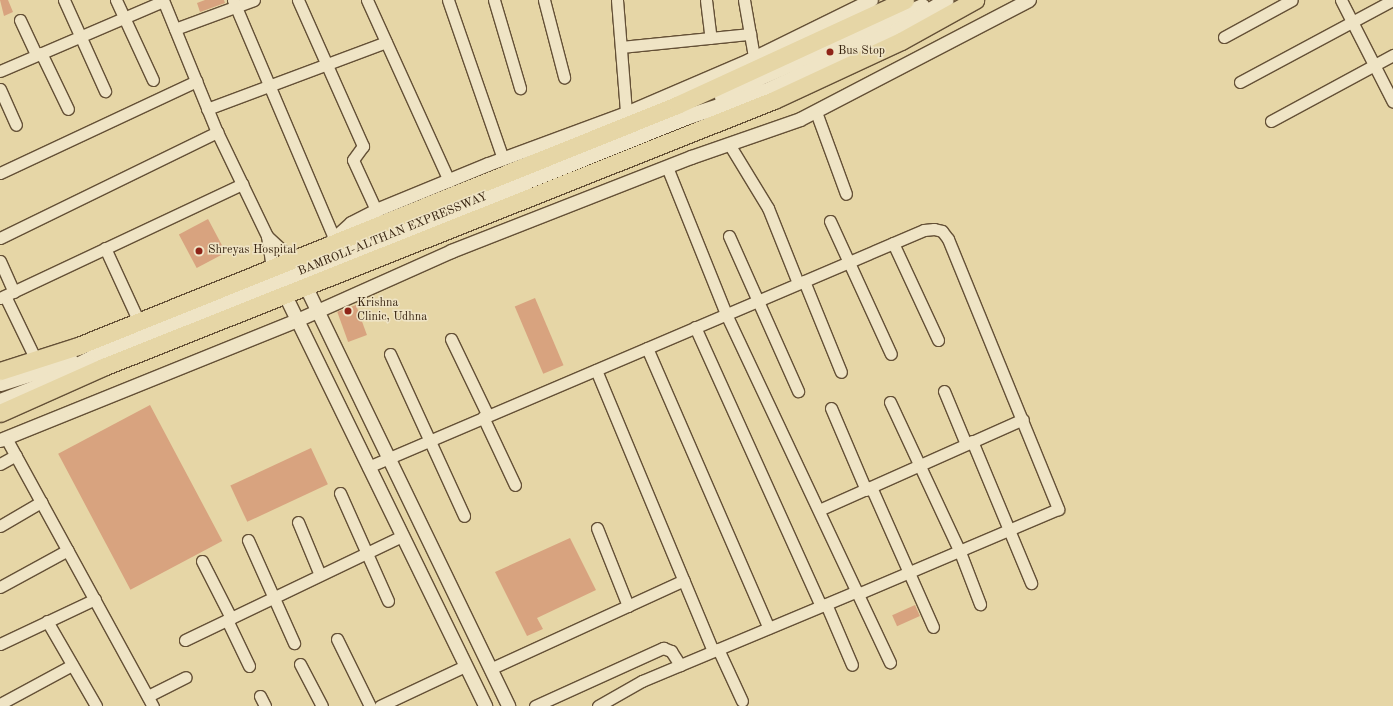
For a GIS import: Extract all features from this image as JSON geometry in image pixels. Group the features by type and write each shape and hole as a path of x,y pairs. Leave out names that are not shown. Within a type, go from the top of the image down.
{"main road":[{"path":"0,413 103,367 300,273 329,243 687,94 905,0"},
{"path":"688,116 758,78 938,0"},
{"path":"688,116 765,91 897,30 946,0"},
{"path":"0,384 98,354 300,273 774,100 901,41 974,0"},
{"name":"BAMROLI-ALTHAN EXPRESSWAY","path":"300,273 688,116"},
{"path":"0,371 35,358 78,346 139,322 279,282"},
{"path":"0,401 32,389 98,354"}],"street":[{"path":"64,0 105,91"},
{"path":"116,0 153,80"},
{"path":"0,71 163,0 217,132 267,236 279,282 485,706"},
{"path":"175,29 235,3 254,0"},
{"path":"298,0 363,146 353,160 376,210"},
{"path":"367,0 449,181"},
{"path":"448,0 503,159"},
{"path":"494,0 520,88"},
{"path":"544,0 564,77"},
{"path":"618,0 626,113"},
{"path":"706,0 711,38"},
{"path":"744,0 754,57"},
{"path":"235,3 270,87 329,243 351,222 376,210 503,159 626,113 687,94 754,57 872,0"},
{"path":"153,706 16,456 3,439 297,320 451,251 667,167 816,112 1029,0"},
{"path":"1224,37 1292,0"},
{"path":"1341,0 1375,64 1393,102"},
{"path":"1240,82 1393,0"},
{"path":"20,20 68,109"},
{"path":"621,46 750,34"},
{"path":"208,109 270,87 386,42"},
{"path":"1271,121 1393,55"},
{"path":"0,173 196,80"},
{"path":"0,89 16,125"},
{"path":"816,112 846,194"},
{"path":"0,238 217,132"},
{"path":"729,144 768,208 840,372"},
{"path":"667,167 726,314 890,662"},
{"path":"6,295 242,184"},
{"path":"830,221 892,354"},
{"path":"368,467 924,230 942,231 1023,419 1058,509 1009,529 960,552 823,605 680,665 610,703 598,706"},
{"path":"267,236 300,273 390,457 507,706"},
{"path":"729,236 756,301 798,391"},
{"path":"893,243 938,340"},
{"path":"105,248 139,322"},
{"path":"0,261 6,295 35,358"},
{"path":"695,327 852,665"},
{"path":"451,339 515,485"},
{"path":"647,348 769,628"},
{"path":"390,354 427,442 464,516"},
{"path":"596,370 684,580 716,650 742,701"},
{"path":"944,391 1009,529 1031,583"},
{"path":"890,402 960,552 980,604"},
{"path":"831,408 933,627"},
{"path":"819,510 1023,419"},
{"path":"0,464 16,456"},
{"path":"340,493 388,601"},
{"path":"0,526 41,502"},
{"path":"298,522 320,575"},
{"path":"597,528 628,606"},
{"path":"185,640 402,536"},
{"path":"248,540 294,643"},
{"path":"0,587 68,550"},
{"path":"202,561 249,666"},
{"path":"490,669 684,580"},
{"path":"0,644 95,599"},
{"path":"48,622 96,706"},
{"path":"336,638 370,706"},
{"path":"535,706 663,648 671,651 680,665"},
{"path":"300,664 322,706"},
{"path":"0,704 72,665"},
{"path":"380,706 465,666"},
{"path":"148,696 186,677"}],"building":[{"path":"0,0 8,0 13,12 4,16"},
{"path":"205,0 224,0 225,3 200,12 197,3"},
{"path":"208,219 226,253 197,268 179,234"},
{"path":"535,298 564,365 543,374 515,307"},
{"path":"356,305 367,335 348,342 337,312"},
{"path":"150,405 222,541 130,590 58,454"},
{"path":"311,448 328,484 247,522 230,486"},
{"path":"570,538 596,590 537,618 543,629 527,636 495,572"},
{"path":"915,605 920,616 897,626 892,615"}],"place":[{"name":"Bus Stop","path":"830,52"},
{"name":"Shreyas Hospital","path":"199,251"},
{"name":"Krishna Clinic, Udhna","path":"348,311"}]}
